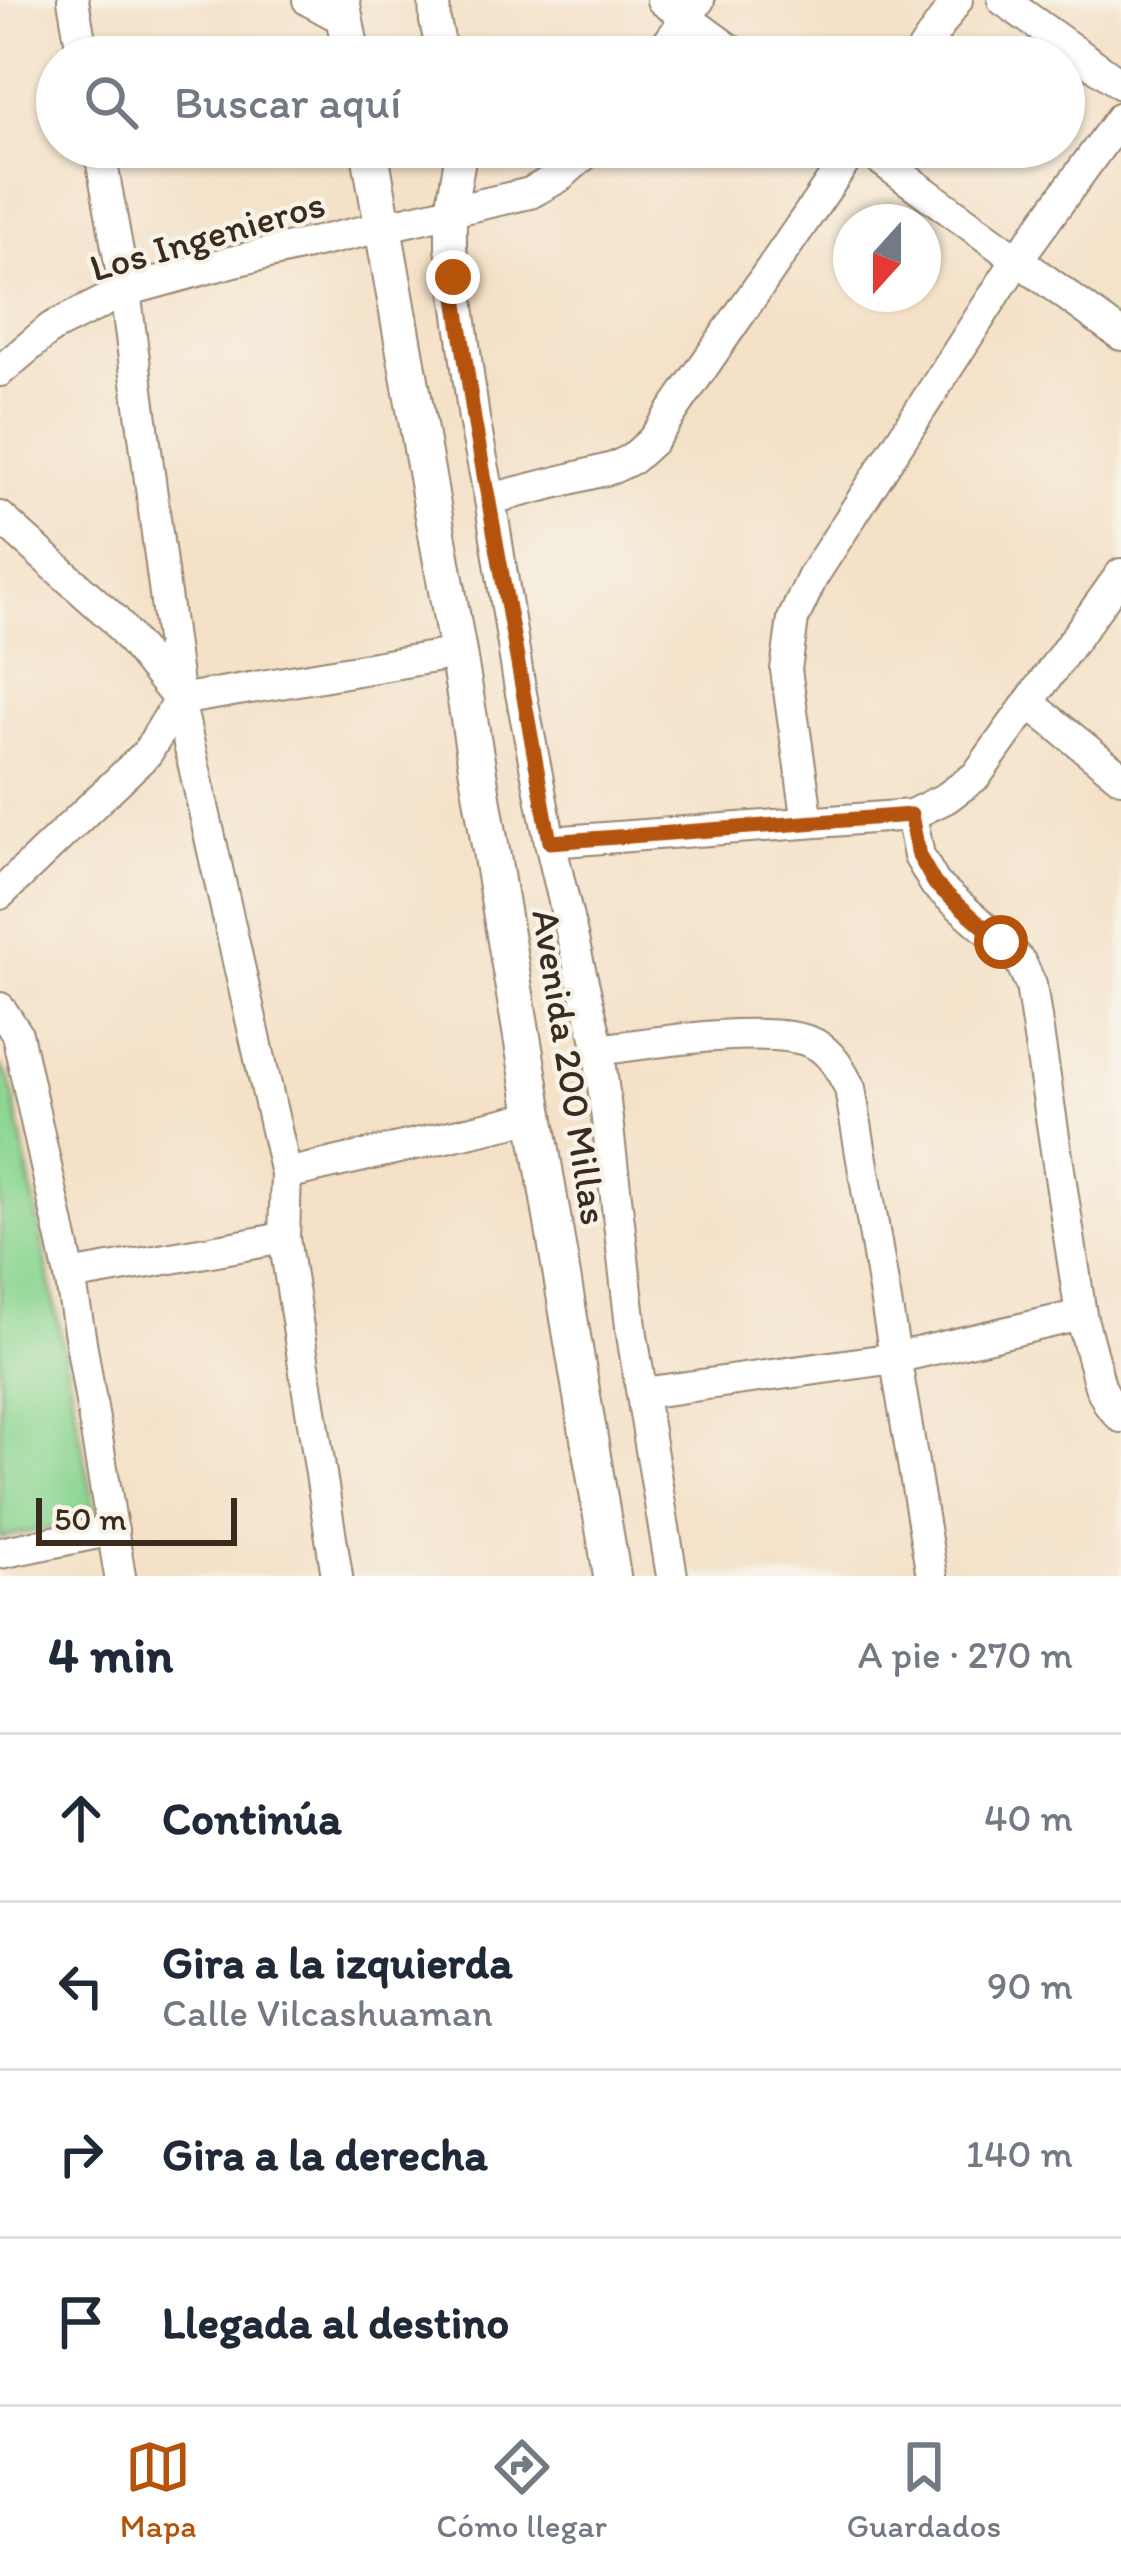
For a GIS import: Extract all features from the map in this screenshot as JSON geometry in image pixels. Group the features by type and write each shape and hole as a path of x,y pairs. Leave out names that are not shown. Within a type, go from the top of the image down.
{"main road":[{"name":"Avenida 200 Millas","path":"373,168 612,1576"}],"street":[{"path":"73,0 79,36"},
{"path":"308,0 343,10"},
{"path":"434,0 438,36"},
{"path":"932,36 957,0"},
{"path":"1003,0 1054,36"},
{"path":"668,36 683,6 717,36"},
{"path":"1085,58 1121,84"},
{"path":"1085,166 1121,117"},
{"path":"103,168 125,291 179,700 286,1174 284,1238 337,1576"},
{"path":"458,168 451,210 453,277 474,419 550,842 599,1050 632,1335 672,1576"},
{"name":"Los Ingenieros","path":"0,371 51,328 125,291 530,193 569,168"},
{"path":"490,499 614,468 652,441 844,168"},
{"path":"888,168 1121,334"},
{"path":"808,822 785,670 793,619 813,576 1017,260 1084,168"},
{"path":"0,517 115,620 179,700"},
{"path":"550,842 911,815 976,776 1121,574"},
{"path":"0,894 147,753 179,700 458,653"},
{"path":"1029,703 1121,778"},
{"path":"911,815 919,856 935,884 1021,963 1031,985 1081,1315 1100,1386 1121,1417"},
{"path":"0,1008 17,1034 70,1276 120,1576"},
{"path":"599,1050 662,1041 795,1036 820,1046 837,1063 850,1088 932,1576"},
{"path":"286,1174 537,1116"},
{"path":"70,1276 284,1238"},
{"path":"643,1393 895,1358 1081,1315"},
{"path":"0,1553 113,1530"}],"green space":[{"path":"0,1066 10,1079 97,1519 0,1538"}],"route":[{"path":"453,277 550,842 911,815 919,856 935,884 1001,942"}]}
